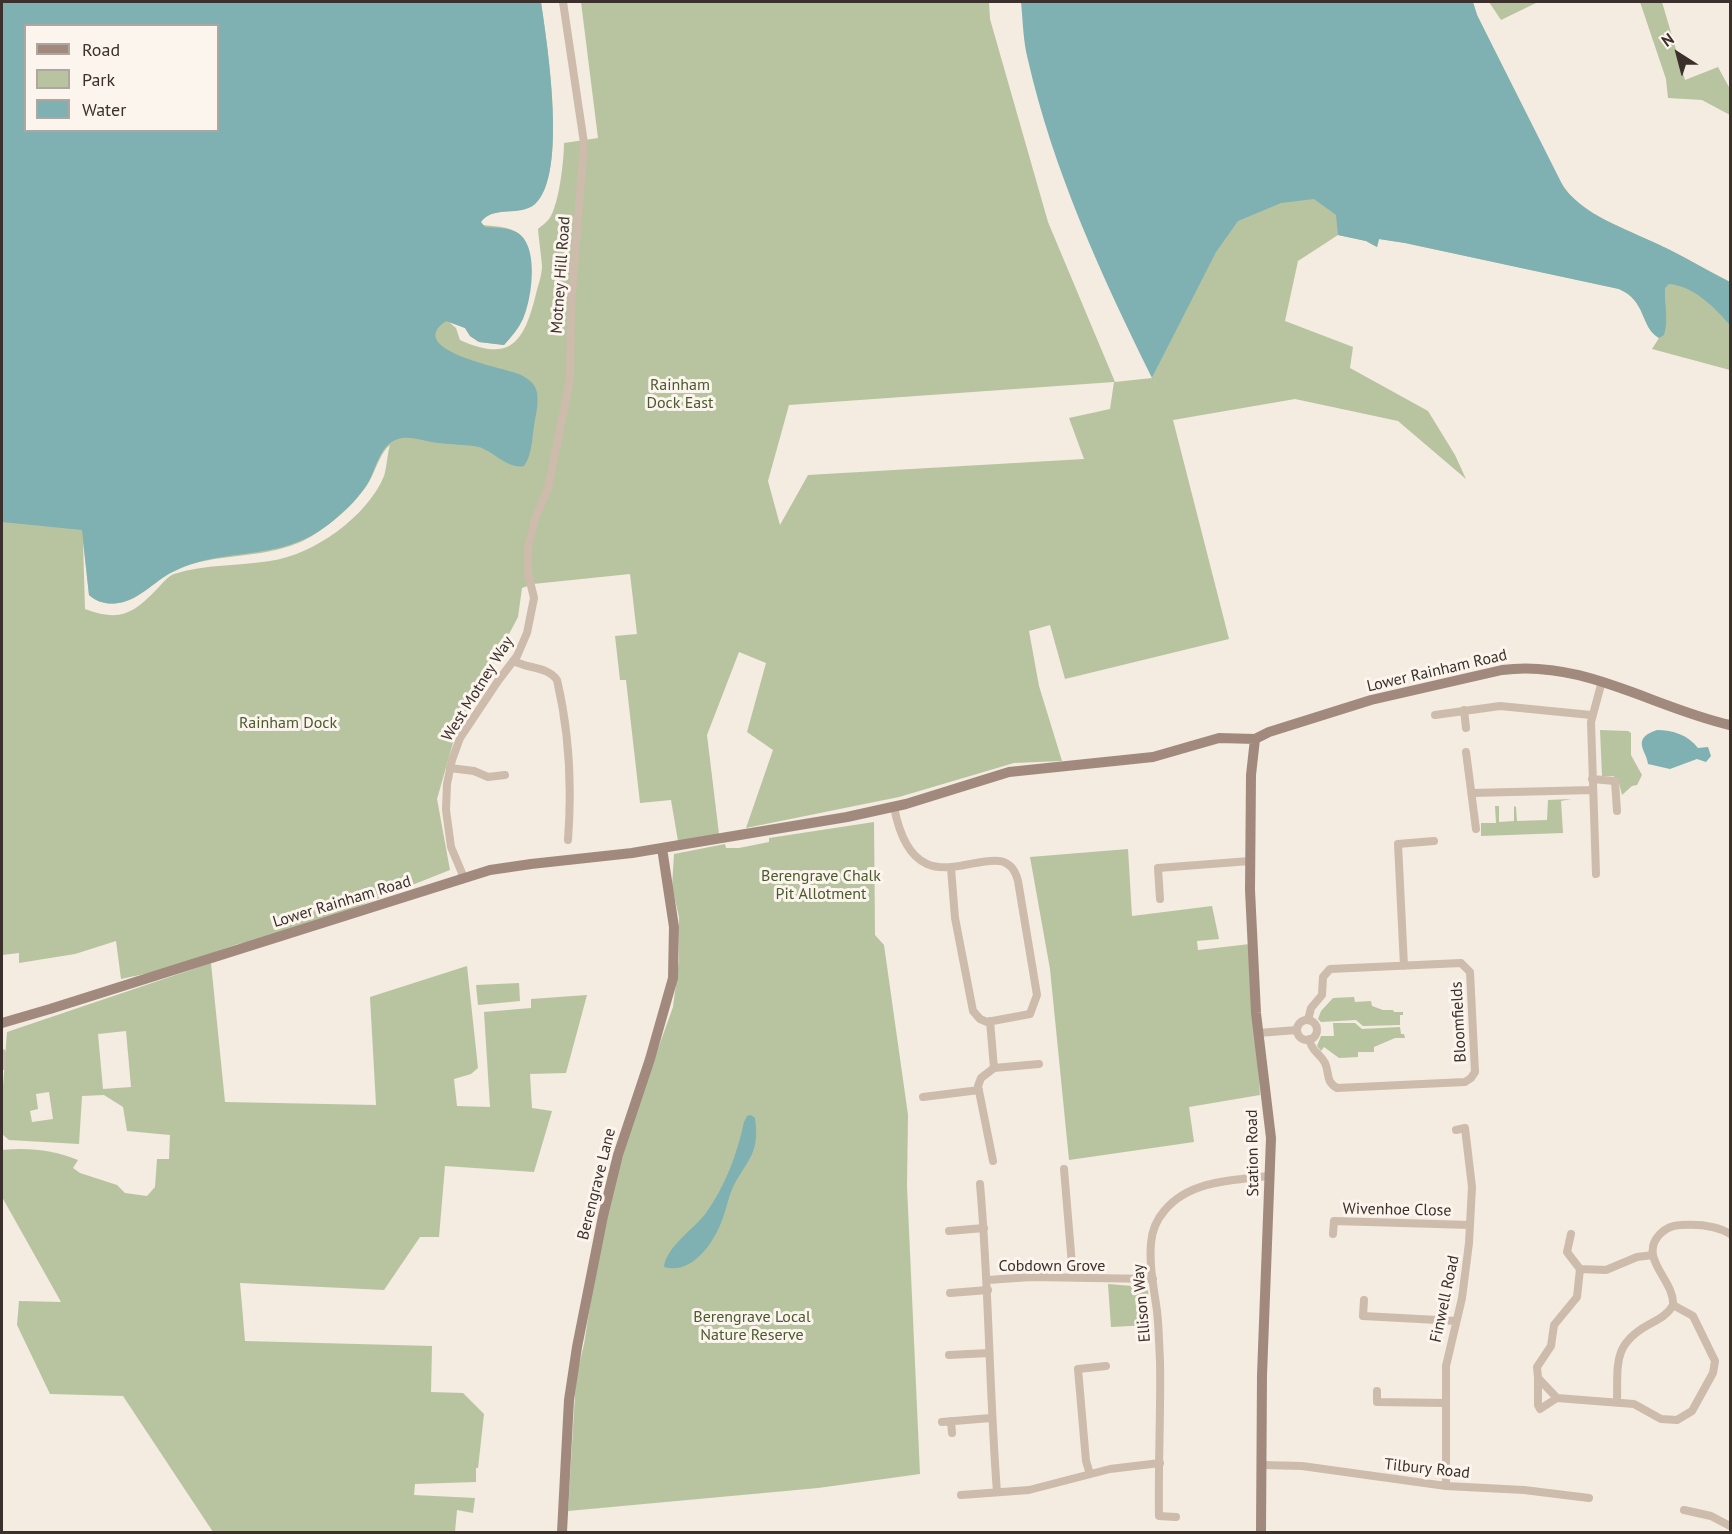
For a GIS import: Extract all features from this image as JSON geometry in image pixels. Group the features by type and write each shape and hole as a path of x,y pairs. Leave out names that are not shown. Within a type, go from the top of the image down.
{"main road":[{"name":"Lower Rainham Road","path":"2,1023 490,870 662,848 894,807 1009,772 1153,757 1220,738 1255,739 1269,732 1348,707 1504,669 1546,668 1570,672 1602,681 1687,713 1731,725"},
{"name":"Station Road","path":"1255,739 1251,775 1250,861 1258,1033 1271,1138 1262,1375 1261,1533"},
{"name":"Berengrave Lane","path":"562,1533 569,1400 603,1216 618,1155 650,1059 673,978 673,917 662,848"}],"street":[{"name":"Motney Hill Road","path":"528,547 535,519 548,488 570,380 571,306 584,143 563,2"},
{"name":"West Motney Way","path":"461,880 462,873 451,847 446,810 450,768 465,731 514,661 525,638 534,598 528,573 528,547"},
{"path":"514,661 524,666 547,671 557,680 568,762 570,814 568,840"},
{"path":"1596,874 1591,715 1602,681"},
{"path":"1435,715 1507,706 1591,715"},
{"path":"1464,710 1466,728"},
{"path":"1466,752 1476,829"},
{"path":"450,768 474,771 488,777 505,775"},
{"path":"1592,779 1615,781 1617,811"},
{"path":"1472,793 1593,790"},
{"path":"894,807 901,837 912,854 921,861 933,866 951,868 998,860 1010,864 1018,879 1037,995 1030,1014 990,1021 980,1019 973,1011 955,918 951,868"},
{"path":"1404,966 1398,844 1434,841"},
{"path":"1160,899 1158,868 1250,861"},
{"name":"Bloomfields","path":"1461,963 1470,972 1475,1072 1465,1082 1337,1088 1327,1079 1325,1063 1313,1051 1309,1039 1301,1038 1297,1030 1300,1023 1308,1020 1311,1008 1322,995 1323,977 1330,969 1461,963"},
{"path":"1308,1020 1313,1022 1316,1030 1315,1035 1309,1039"},
{"path":"990,1021 994,1068"},
{"path":"1258,1033 1297,1030"},
{"path":"2,1053 2,1066"},
{"path":"993,1161 978,1086 981,1078 994,1068 1039,1064"},
{"path":"923,1096 979,1090"},
{"name":"Finwell Road","path":"1446,1486 1446,1366 1468,1263 1472,1187 1466,1128 1456,1130"},
{"path":"1064,1169 1073,1277"},
{"name":"Ellison Way","path":"1176,1517 1159,1516 1160,1361 1151,1238 1159,1218 1169,1205 1178,1197 1197,1187 1270,1176"},
{"path":"980,1184 988,1280 991,1418 997,1492"},
{"name":"Wivenhoe Close","path":"1333,1234 1334,1221 1470,1225"},
{"path":"1617,1401 1619,1356 1624,1343 1633,1334 1667,1312 1673,1305 1672,1293 1653,1255 1656,1239 1662,1232 1674,1225 1712,1227 1731,1234"},
{"path":"949,1231 984,1228"},
{"path":"1571,1234 1567,1252 1580,1269 1577,1297 1554,1325 1551,1346 1537,1367 1540,1409 1557,1398 1634,1404 1661,1419 1677,1420 1689,1414 1699,1401 1713,1373 1715,1361 1693,1316 1673,1305"},
{"path":"1580,1269 1606,1270 1637,1257 1653,1255"},
{"name":"Cobdown Grove","path":"988,1280 1031,1277 1153,1279"},
{"path":"950,1293 988,1290"},
{"path":"1364,1300 1363,1316 1456,1321"},
{"path":"949,1355 989,1353"},
{"path":"1090,1474 1086,1461 1078,1369 1106,1366"},
{"path":"1538,1378 1557,1398"},
{"path":"1377,1391 1377,1402 1445,1403"},
{"path":"952,1433 946,1421 991,1418"},
{"path":"962,1495 1029,1490 1129,1465 1160,1463"},
{"name":"Tilbury Road","path":"1262,1465 1302,1466 1446,1486 1524,1490 1589,1498"},
{"path":"1684,1510 1710,1516 1731,1526"}],"green space":[{"path":"2,2 541,2 553,107 551,166 545,188 535,204 529,208 492,214 481,222 481,225 510,229 524,240 528,249 531,273 526,309 515,333 504,345 479,342 470,336 465,328 449,322 456,328 460,340 491,349 502,349 519,337 530,314 542,270 538,229 549,219 556,204 564,143 598,138 581,2 989,2 990,19 1048,222 1115,382 1152,378 1198,286 1090,214 1513,172 1473,2 1477,15 1557,177 1572,198 1590,213 1670,250 1730,282 1730,370 1652,349 1659,338 1649,327 1634,300 1619,289 1405,243 1379,239 1377,247 1366,241 1338,235 1298,261 1285,321 1353,347 1350,368 1428,411 1455,455 1466,479 1398,421 1295,399 1173,420 1229,639 1065,679 1050,625 1029,631 1039,686 1062,761 1014,763 899,797 746,828 773,750 747,732 766,663 739,652 707,735 719,834 678,841 671,800 640,803 626,680 620,680 615,636 637,634 630,574 533,584 522,588 518,617 455,736 437,799 450,870 359,906 268,938 238,944 163,970 121,979 116,941 75,954 19,963 19,953 2,955 2,222 38,233","holes":["1114,382 1110,409 1069,418 1084,459 808,475 780,525 768,481 789,405","390,445 384,476 365,506 337,532 304,551 270,561 210,567 174,574 141,604 125,613 108,615 85,609 83,542 89,595 106,603 115,604 127,601 177,569 207,560 269,552 312,536 338,517 358,497"]},
{"path":"1489,2 1538,2 1501,20"},
{"path":"1640,2 1662,2 1685,80 1718,67 1730,89 1730,115 1702,100 1668,98 1666,79"},
{"path":"1600,730 1631,733 1631,755 1642,775 1637,785 1632,786 1622,795 1618,779 1613,776 1602,776"},
{"path":"1571,799 1561,801 1563,833 1481,836 1481,823 1496,823 1495,806 1499,806 1499,822 1514,821 1514,806 1517,821 1547,820 1548,800"},
{"name":"Berengrave Local Nature Reserve","path":"874,822 875,935 884,945 908,1115 907,1186 920,1474 818,1488 568,1511 576,1378 584,1344 598,1256 612,1193 637,1107 673,1007 679,960 679,917 672,887 674,854 725,844 726,848 739,848 769,842 769,838"},
{"path":"1128,849 1132,916 1212,906 1219,939 1197,941 1198,950 1250,944 1260,1095 1189,1107 1194,1142 1069,1160 1050,969 1030,857"},
{"path":"211,963 225,1102 376,1105 370,997 467,966 478,1068 471,1074 454,1079 457,1106 490,1107 484,1012 531,1008 531,999 587,995 566,1073 530,1074 532,1108 552,1111 534,1172 445,1166 439,1237 420,1237 384,1290 240,1283 245,1341 432,1346 431,1392 463,1393 484,1414 476,1482 415,1484 414,1495 475,1498 473,1513 457,1510 455,1532 213,1532 123,1396 50,1394 17,1325 19,1301 61,1302 2,1197 2,1150 41,1150 60,1154 78,1160 73,1168 80,1173 117,1185 125,1193 147,1196 155,1187 157,1159 169,1159 170,1135 127,1131 123,1107 104,1095 82,1096 79,1144 9,1140 2,1134 7,1032","holes":["126,1031 131,1087 103,1089 98,1034","49,1092 53,1119 32,1122 30,1111 38,1109 36,1094"]},
{"path":"519,983 520,1001 478,1005 476,985"},
{"path":"1354,997 1355,1002 1371,1001 1372,1006 1383,1010 1403,1012 1403,1015 1400,1015 1400,1025 1363,1026 1356,1020 1321,1022 1318,1019 1321,1011 1333,998"},
{"path":"1333,1023 1355,1023 1362,1029 1400,1027 1401,1034 1404,1034 1405,1038 1395,1038 1374,1047 1374,1052 1358,1052 1358,1057 1339,1058 1324,1047 1321,1051 1317,1046 1321,1036 1334,1036"},
{"path":"1108,1284 1145,1287 1148,1290 1150,1325 1111,1327"}],"water":[{"path":"2,2 541,2 553,107 551,166 545,189 535,204 529,208 492,214 481,222 485,227 512,230 524,238 532,272 526,310 519,326 504,345 479,342 470,336 465,328 446,321 436,331 437,341 446,349 478,362 519,374 534,385 538,400 537,411 530,452 524,466 507,463 479,447 413,438 398,439 383,451 368,483 357,498 315,534 276,549 197,562 170,574 134,598 114,604 102,602 89,595 82,530 2,522"},
{"path":"1021,2 1473,2 1477,15 1564,188 1574,199 1599,217 1676,253 1730,282 1730,325 1711,305 1695,293 1669,284 1665,288 1664,335 1659,338 1649,327 1634,300 1619,289 1405,243 1379,239 1377,247 1366,241 1338,235 1336,215 1314,199 1281,203 1238,221 1216,252 1152,378 1097,262 1051,142 1026,53"},
{"path":"1657,730 1680,734 1698,748 1708,747 1711,756 1706,762 1697,759 1670,769 1648,764 1642,741 1644,737"},
{"path":"751,1115 755,1118 754,1148 733,1187 721,1223 712,1240 692,1262 683,1267 664,1267 670,1252 706,1213 719,1191 738,1146 744,1122 747,1116"}],"park label":[{"name":"Rainham Dock East","path":"680,394"},
{"name":"Rainham Dock","path":"288,723"},
{"name":"Berengrave Chalk Pit Allotment","path":"821,885"}]}
